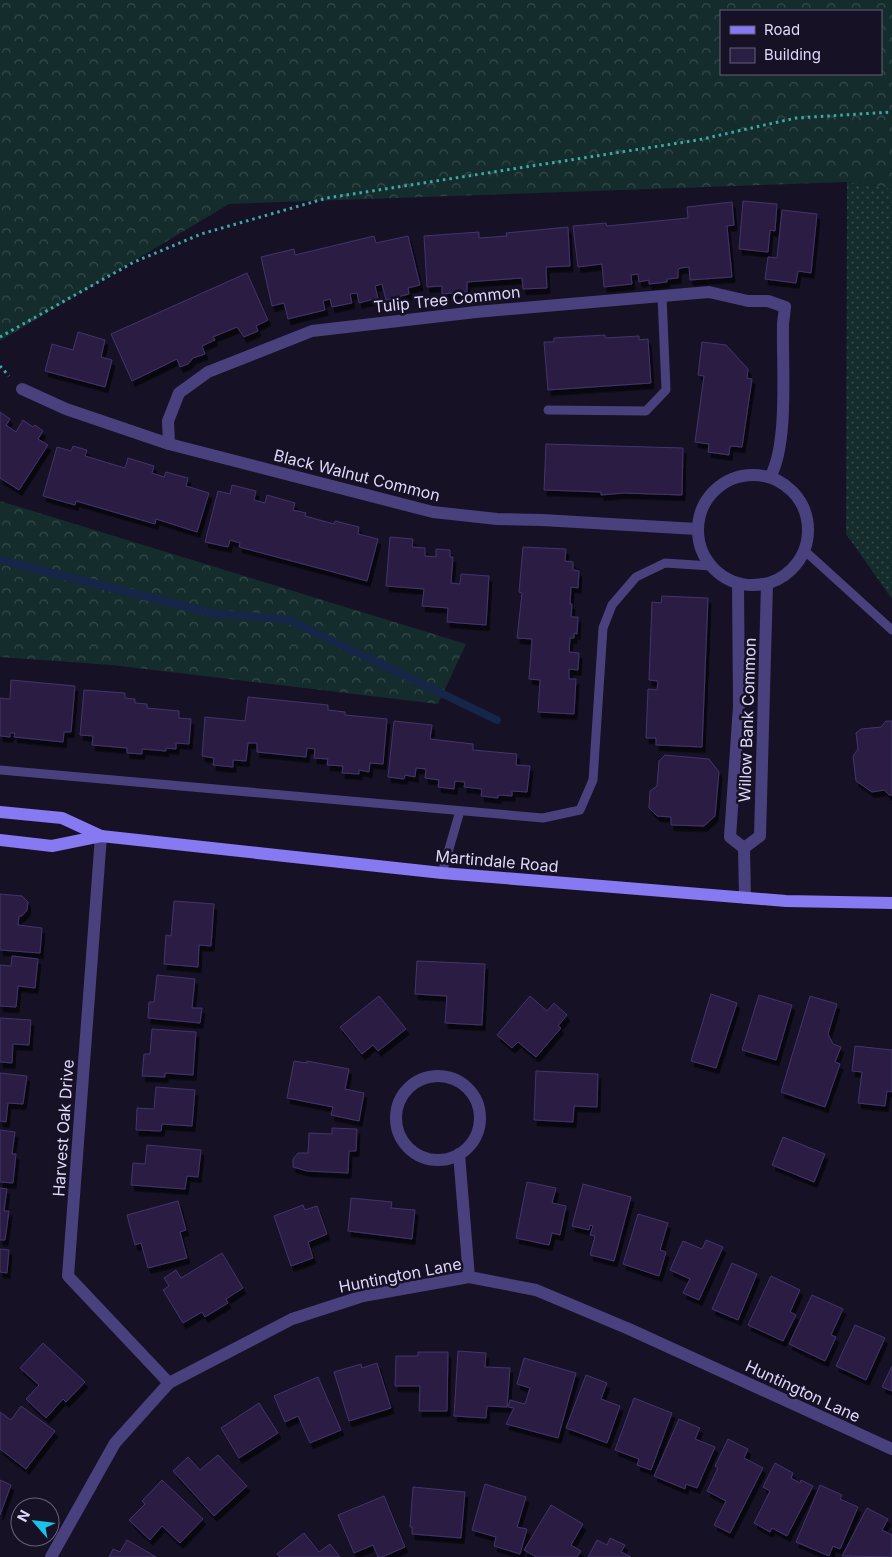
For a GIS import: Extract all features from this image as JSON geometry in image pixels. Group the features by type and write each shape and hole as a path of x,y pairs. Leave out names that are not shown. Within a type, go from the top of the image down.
{"main road":[{"name":"Martindale Road","path":"0,812 62,818 101,836"},
{"name":"Martindale Road","path":"0,840 52,846 101,836 442,874 786,901 892,903"}],"street":[{"name":"Tulip Tree Common","path":"169,444 168,420 179,393 208,372 312,330 476,312 709,292 748,301 768,301 785,308 783,324 782,428 775,467 770,477"},
{"name":"Black Walnut Common","path":"22,389 66,409 169,444 433,512 497,519 697,529"},
{"path":"753,475 770,477 786,485 799,498 807,515 809,533 805,551 796,566 782,577 767,584 752,586 738,584 723,577 711,566 701,549 697,529 701,512 708,497 721,485 736,477 753,475"},
{"name":"Willow Bank Common","path":"738,584 739,706 730,837 744,848 760,836 767,584"},
{"name":"Harvest Oak Drive","path":"101,836 68,1276 170,1383"},
{"path":"744,848 745,898"},
{"path":"426,1077 452,1078 464,1085 473,1095 478,1107 480,1120 477,1134 470,1145 459,1154 446,1159 432,1159 418,1155 407,1146 399,1134 396,1120 397,1106 403,1093 414,1083 426,1077"},
{"path":"459,1154 469,1277"},
{"name":"Huntington Lane","path":"51,1557 115,1443 170,1383 292,1319 363,1296 469,1277 536,1290 629,1329 892,1449"}],"lane":[{"path":"548,410 646,412 666,390 662,296"},
{"path":"805,551 892,630"},
{"path":"0,770 543,818 580,810 593,780 603,628 612,605 636,576 664,563 711,566"},
{"path":"442,874 460,810"}],"path":[{"path":"0,337 134,262 201,234 326,198 698,140 796,118 892,112"}],"green space":[{"path":"0,0 892,0 892,188 847,182 229,204 0,341"},
{"path":"847,182 892,188 892,599 846,534"},
{"path":"0,501 466,644 438,704 112,665 0,657"}],"building":[{"path":"743,201 777,204 775,231 770,230 768,252 739,249"},
{"path":"732,202 734,225 727,226 732,277 690,280 689,267 680,268 678,270 678,278 667,279 667,282 649,284 649,280 639,282 638,274 631,275 632,284 604,287 602,264 578,267 573,226 606,223 607,226 688,218 687,207"},
{"path":"782,210 817,214 811,273 798,271 796,283 765,279 768,257 777,258"},
{"path":"568,227 570,266 546,267 547,288 523,289 522,278 467,282 467,292 442,294 442,286 427,287 424,236 479,232 479,238 507,236 506,233"},
{"path":"374,236 376,243 408,236 420,285 408,288 409,294 386,300 382,284 375,286 378,298 359,303 357,293 350,294 352,303 332,307 330,299 323,301 325,310 288,319 284,303 272,306 261,257 294,249 295,255"},
{"path":"247,273 268,320 256,326 258,331 244,337 237,327 213,337 215,340 202,346 205,354 193,358 188,364 180,367 177,359 132,381 111,334"},
{"path":"78,332 105,340 101,357 112,360 105,387 45,371 52,344 73,350"},
{"path":"605,335 605,338 639,336 639,340 648,339 651,383 548,390 544,342 554,342 554,338"},
{"path":"702,342 726,345 748,369 747,378 752,379 742,447 730,446 729,455 708,452 709,444 695,442 704,376 698,375"},
{"path":"0,412 10,419 6,425 16,432 23,420 33,427 35,425 43,431 38,439 48,445 19,490 0,478"},
{"path":"546,444 683,448 682,495 624,493 601,495 601,492 544,490"},
{"path":"73,446 87,450 85,456 125,468 128,458 154,466 152,473 164,477 166,472 188,478 186,486 209,493 197,532 156,519 155,524 76,501 75,505 43,496 57,447 71,451"},
{"path":"232,485 256,491 254,500 265,503 267,495 295,503 293,510 306,513 305,516 334,524 335,521 359,527 358,534 378,539 367,581 239,547 240,543 230,540 228,547 205,542 218,491 230,494"},
{"path":"390,537 413,539 412,547 425,548 425,556 436,557 436,549 450,550 450,557 453,557 451,583 460,584 461,574 489,576 486,625 447,622 448,608 422,606 424,589 386,586"},
{"path":"523,547 566,549 565,561 573,562 573,570 579,571 578,588 571,587 570,604 572,604 571,617 578,617 577,634 574,633 574,638 570,638 569,652 579,653 578,670 569,669 569,679 576,679 574,714 538,712 540,680 529,679 532,639 517,638 522,593 519,592"},
{"path":"662,596 708,598 702,747 656,745 656,738 646,738 648,689 657,690 658,681 649,680 652,602 661,603"},
{"path":"11,680 75,686 71,732 64,732 63,742 14,737 15,733 10,733 10,737 0,736 0,698 10,699"},
{"path":"84,690 125,693 125,698 135,699 135,703 147,704 147,708 179,711 179,718 191,719 189,744 176,743 176,749 166,748 166,751 142,749 142,754 127,753 127,748 92,745 93,736 80,735"},
{"path":"248,697 328,705 328,710 345,712 345,715 387,719 383,764 370,763 369,772 359,770 359,774 342,773 343,766 327,765 328,759 314,758 315,749 307,748 306,757 257,752 257,743 248,743 246,761 233,760 233,767 213,765 214,758 202,756 205,717 245,721"},
{"path":"394,721 432,725 430,739 473,744 473,750 517,754 516,765 530,766 527,792 512,791 512,796 498,795 498,798 481,796 482,789 464,787 465,782 455,781 454,789 438,787 439,780 425,778 426,769 416,768 415,777 405,775 404,779 388,777"},
{"path":"886,721 892,721 892,795 889,795 884,790 872,792 856,781 853,756 858,749 856,733 861,729 881,727"},
{"path":"665,755 709,759 719,772 715,816 704,826 671,825 671,817 657,816 649,808 650,791 657,786 659,761"},
{"path":"0,894 22,896 28,902 27,910 22,916 19,916 18,925 42,928 40,953 0,950"},
{"path":"174,901 214,904 211,946 199,945 198,967 164,964 166,935 171,936"},
{"path":"12,956 38,959 35,988 18,986 16,1007 0,1006 0,965 11,966"},
{"path":"417,961 485,964 482,1025 445,1023 447,996 415,994"},
{"path":"157,975 195,979 192,1008 202,1008 200,1023 148,1018 149,1002 154,1002"},
{"path":"711,994 737,1003 716,1068 691,1061"},
{"path":"759,995 792,1005 776,1060 742,1050"},
{"path":"379,996 406,1029 378,1051 373,1045 362,1054 340,1027"},
{"path":"530,996 547,1011 554,1003 567,1015 558,1026 561,1028 536,1057 518,1042 512,1048 497,1035"},
{"path":"810,996 837,1004 828,1034 833,1044 841,1047 835,1062 840,1064 825,1107 781,1092"},
{"path":"0,1018 31,1020 29,1045 13,1044 12,1063 0,1062"},
{"path":"152,1029 196,1032 193,1075 165,1073 165,1077 142,1076 144,1054 150,1054"},
{"path":"855,1046 892,1050 892,1092 887,1091 885,1106 858,1103 862,1072 852,1071"},
{"path":"294,1061 307,1063 307,1061 349,1069 345,1089 364,1093 359,1121 331,1115 333,1107 287,1098"},
{"path":"536,1071 598,1074 597,1107 574,1106 573,1122 534,1120"},
{"path":"0,1073 27,1076 23,1104 8,1103 6,1122 0,1121"},
{"path":"156,1087 195,1090 192,1126 162,1124 161,1131 136,1130 137,1108 154,1109"},
{"path":"332,1128 357,1129 356,1151 349,1151 348,1173 307,1171 293,1167 293,1159 298,1153 308,1153 309,1133 332,1134"},
{"path":"0,1130 15,1132 12,1154 16,1154 13,1183 0,1182"},
{"path":"783,1137 825,1154 814,1182 772,1165"},
{"path":"147,1145 201,1150 198,1177 187,1176 185,1189 131,1185 133,1163 145,1164"},
{"path":"527,1182 556,1188 552,1203 566,1206 560,1235 552,1233 549,1245 516,1238"},
{"path":"583,1184 631,1197 614,1261 590,1255 595,1236 590,1235 593,1226 590,1225 589,1230 572,1226"},
{"path":"0,1188 7,1189 4,1211 9,1211 5,1240 0,1240"},
{"path":"351,1198 392,1202 391,1208 415,1210 412,1239 348,1231"},
{"path":"178,1201 186,1230 180,1232 187,1258 148,1268 141,1243 135,1245 127,1215"},
{"path":"303,1205 305,1210 317,1206 327,1234 308,1242 313,1258 291,1266 274,1216"},
{"path":"638,1214 668,1223 660,1250 666,1252 659,1276 623,1264"},
{"path":"706,1240 723,1247 699,1300 683,1293 690,1279 670,1270 683,1241 702,1249"},
{"path":"0,1249 9,1250 7,1273 0,1272"},
{"path":"222,1253 243,1288 226,1299 228,1303 205,1317 202,1312 183,1323 163,1290 169,1286 164,1278 176,1270 181,1278"},
{"path":"732,1263 757,1274 738,1320 712,1309"},
{"path":"771,1276 800,1290 790,1312 796,1315 783,1341 748,1325"},
{"path":"812,1295 843,1309 831,1335 836,1337 825,1361 789,1344"},
{"path":"855,1325 885,1338 866,1380 836,1366"},
{"path":"43,1343 85,1382 66,1402 63,1399 46,1418 26,1399 39,1385 20,1368"},
{"path":"458,1351 486,1353 485,1367 510,1368 507,1407 487,1406 486,1418 454,1416"},
{"path":"418,1352 448,1352 447,1411 419,1411 420,1386 395,1386 396,1356 418,1356"},
{"path":"524,1358 576,1373 558,1438 506,1424 514,1408 508,1407 510,1400 525,1404 530,1388 517,1384"},
{"path":"377,1363 391,1408 349,1421 334,1372 361,1364 362,1368"},
{"path":"892,1366 892,1391 882,1387"},
{"path":"586,1375 607,1383 601,1399 620,1406 607,1443 566,1428"},
{"path":"318,1377 341,1430 310,1443 298,1416 285,1422 274,1396"},
{"path":"634,1398 672,1413 651,1470 637,1465 639,1459 615,1450"},
{"path":"259,1403 278,1433 239,1458 221,1428"},
{"path":"21,1406 55,1431 26,1469 0,1449 0,1412 11,1420"},
{"path":"679,1419 700,1428 695,1439 715,1447 697,1488 686,1484 685,1489 654,1476"},
{"path":"728,1439 748,1449 744,1458 763,1468 730,1533 714,1525 726,1501 707,1491 718,1468 715,1466"},
{"path":"218,1455 247,1486 214,1516 173,1471 188,1457 200,1470"},
{"path":"775,1463 793,1473 791,1478 800,1483 801,1480 813,1486 787,1536 772,1528 770,1532 754,1523 770,1491 763,1487"},
{"path":"0,1480 11,1485 0,1515"},
{"path":"162,1480 203,1519 180,1543 162,1526 150,1540 129,1520 145,1504 142,1501"},
{"path":"485,1484 526,1497 517,1527 527,1529 520,1554 494,1546 496,1537 472,1530"},
{"path":"820,1485 842,1495 840,1499 858,1507 840,1549 833,1546 829,1556 796,1542"},
{"path":"413,1487 465,1492 461,1538 412,1534 412,1527 410,1527"},
{"path":"384,1496 405,1547 382,1557 378,1557 373,1545 354,1553 338,1515"},
{"path":"551,1505 583,1524 571,1545 581,1551 577,1557 536,1557 524,1550"},
{"path":"867,1508 888,1519 882,1530 892,1535 892,1557 842,1556"},
{"path":"304,1533 319,1552 330,1544 340,1557 280,1557 277,1554"},
{"path":"610,1538 625,1545 621,1552 631,1557 588,1557 597,1540 607,1545"},
{"path":"127,1540 156,1557 109,1557 113,1549 120,1552"}],"waterway":[{"path":"0,560 216,614 287,619 497,720"}]}
